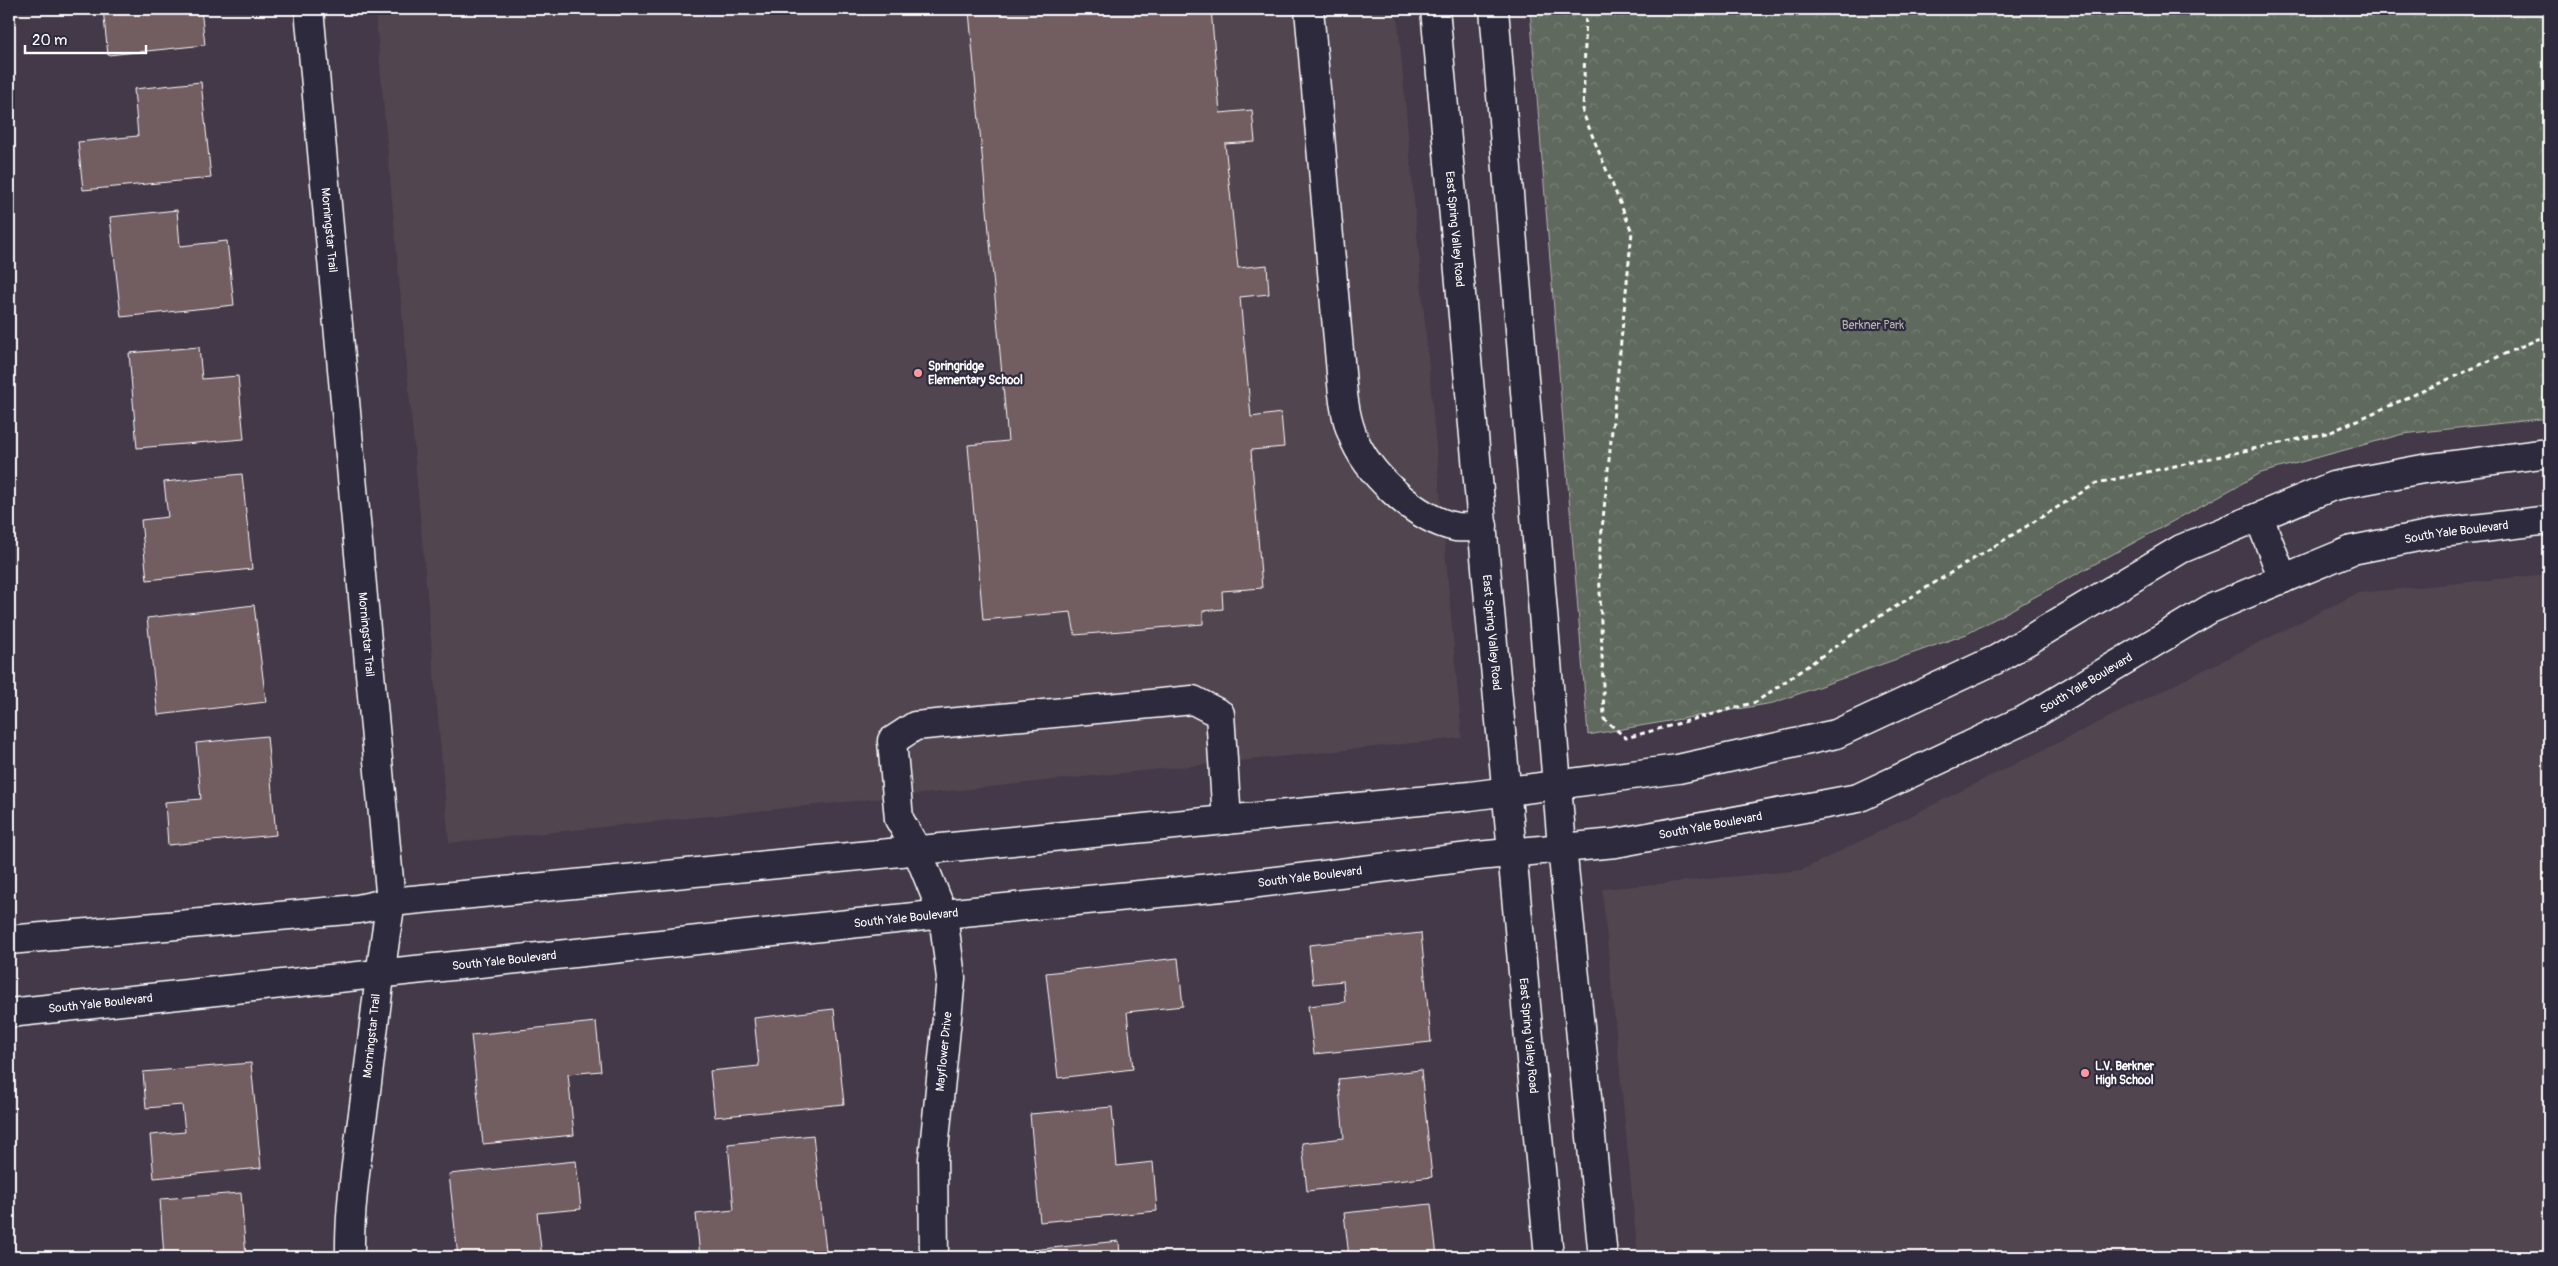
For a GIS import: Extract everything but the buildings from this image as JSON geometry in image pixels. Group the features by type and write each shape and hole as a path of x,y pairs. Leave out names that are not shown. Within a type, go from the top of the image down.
{"street":[{"name":"Morningstar Trail","path":"309,9 391,902 379,974 376,1015 349,1220 350,1257"},
{"path":"1309,9 1340,360 1345,406 1351,432 1374,473 1389,489 1410,504 1446,524 1456,527 1483,526"},
{"name":"East Spring Valley Road","path":"1435,9 1550,1257"},
{"path":"1494,9 1559,785 1562,846 1603,1257"},
{"path":"9,940 358,909 391,902 1227,820 1507,791 1678,769 1836,734 1997,659 2181,549 2333,486 2423,468 2549,453"},
{"path":"2259,517 2282,579"},
{"name":"South Yale Boulevard","path":"9,1014 943,914 1242,885 1562,846 1616,843 1858,798 2028,718 2210,609 2352,550 2434,534 2549,520"},
{"name":"Mayflower Drive","path":"934,1257 934,1159 951,978 943,914 917,850 899,819 892,741 915,726 1193,700 1220,714 1227,820"}],"path":[{"path":"1586,9 1583,114 1632,232 1599,559 1604,719 1626,738 1756,702 1869,623 2097,484 2331,432 2549,334"}],"shaded area":[{"name":"Springridge Elementary School","path":"375,9 1397,9 1462,738 449,843"},
{"name":"L.V. Berkner High School","path":"2549,574 2549,1257 1638,1257 1602,889 1802,870 2358,593"}],"green space":[{"name":"Berkner Park","path":"1530,9 2549,9 2549,418 2403,434 2261,473 1967,634 1773,703 1588,735"}],"place":[{"name":"Springridge Elementary School","path":"918,373"},
{"name":"L.V. Berkner High School","path":"2085,1073"}]}
